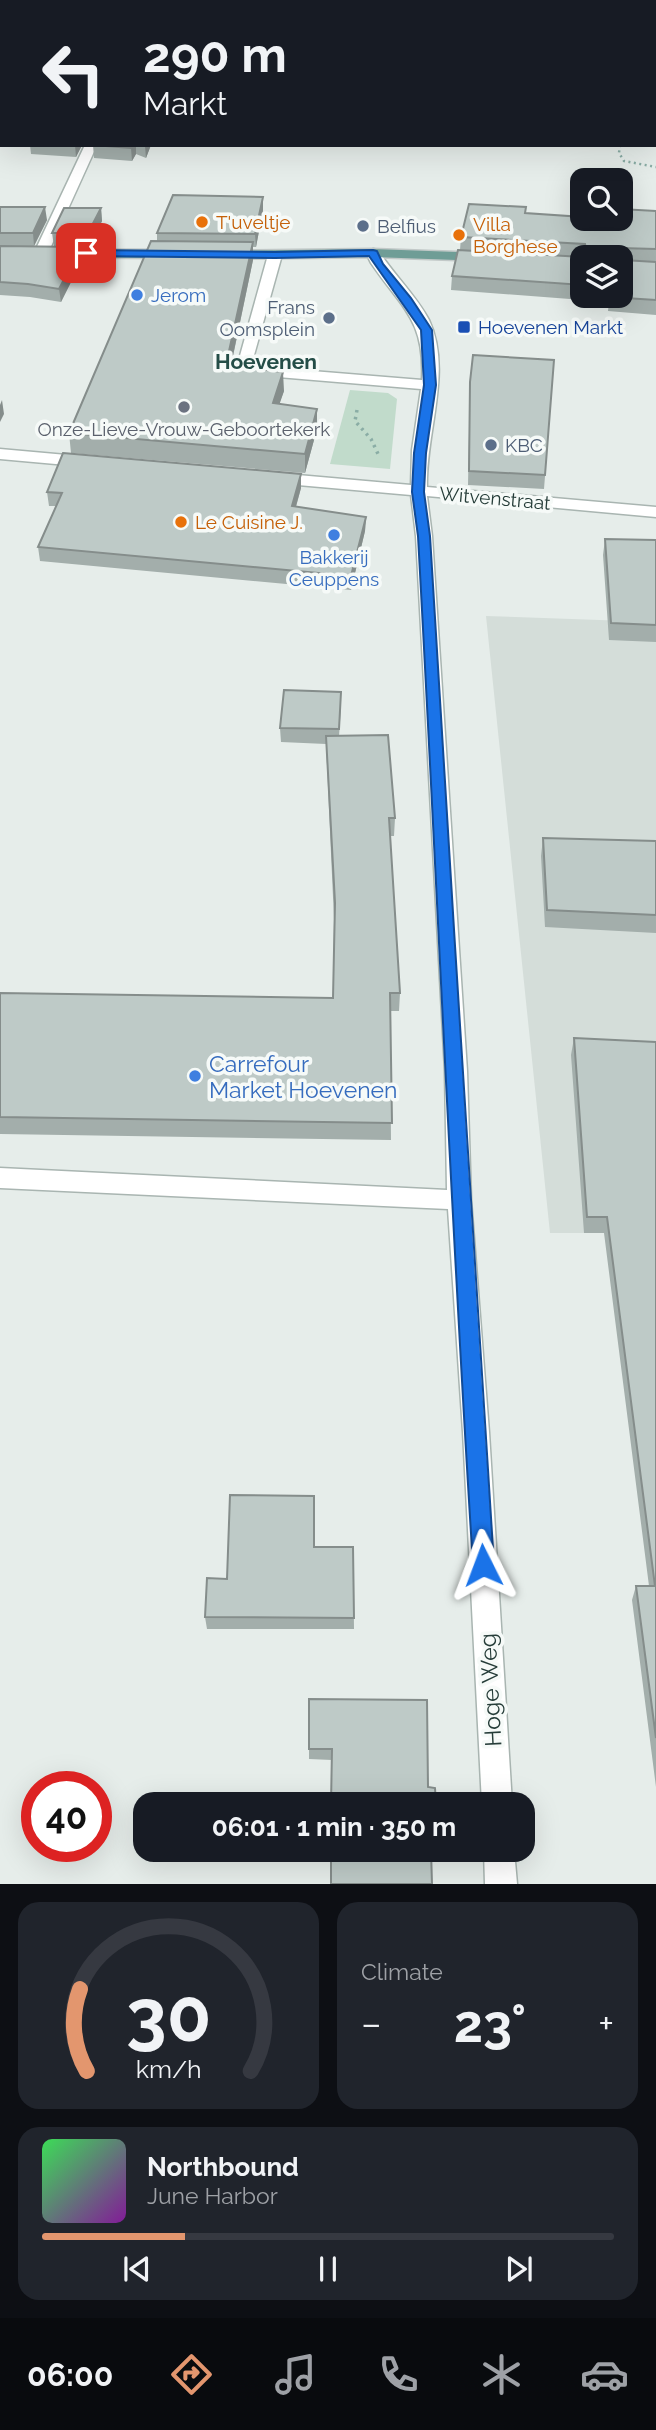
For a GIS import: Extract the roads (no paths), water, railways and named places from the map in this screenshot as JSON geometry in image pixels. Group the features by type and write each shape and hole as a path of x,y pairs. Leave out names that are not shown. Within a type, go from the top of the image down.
{"main road":[{"path":"0,253 188,255"},
{"path":"214,255 373,253 500,258"}],"street":[{"path":"41,253 90,147"},
{"name":"Hoge Weg","path":"373,253 378,265 407,300 426,330 430,385 420,453 418,492 424,536 455,1057 459,1200 476,1432 496,1792"},
{"path":"275,255 243,370 430,385"},
{"path":"0,454 108,464"},
{"name":"Witvenstraat","path":"257,477 656,512"},
{"path":"0,1178 459,1200"},
{"path":"500,1862 501,1884"}],"place":[{"name":"T'uveltje","path":"202,222"},
{"name":"Belfius","path":"363,226"},
{"name":"Villa Borghese","path":"459,235"},
{"name":"Jerom","path":"137,295"},
{"name":"Frans Oomsplein","path":"329,318"},
{"name":"Hoevenen Markt","path":"464,327"},
{"name":"Onze-Lieve-Vrouw-Geboortekerk","path":"184,407"},
{"name":"KBC","path":"491,445"},
{"name":"Le Cuisine J.","path":"181,522"},
{"name":"Bakkerij Ceuppens","path":"334,535"},
{"name":"Carrefour Market Hoevenen","path":"195,1076"}],"district":[{"name":"Hoevenen","path":"266,361"}]}
